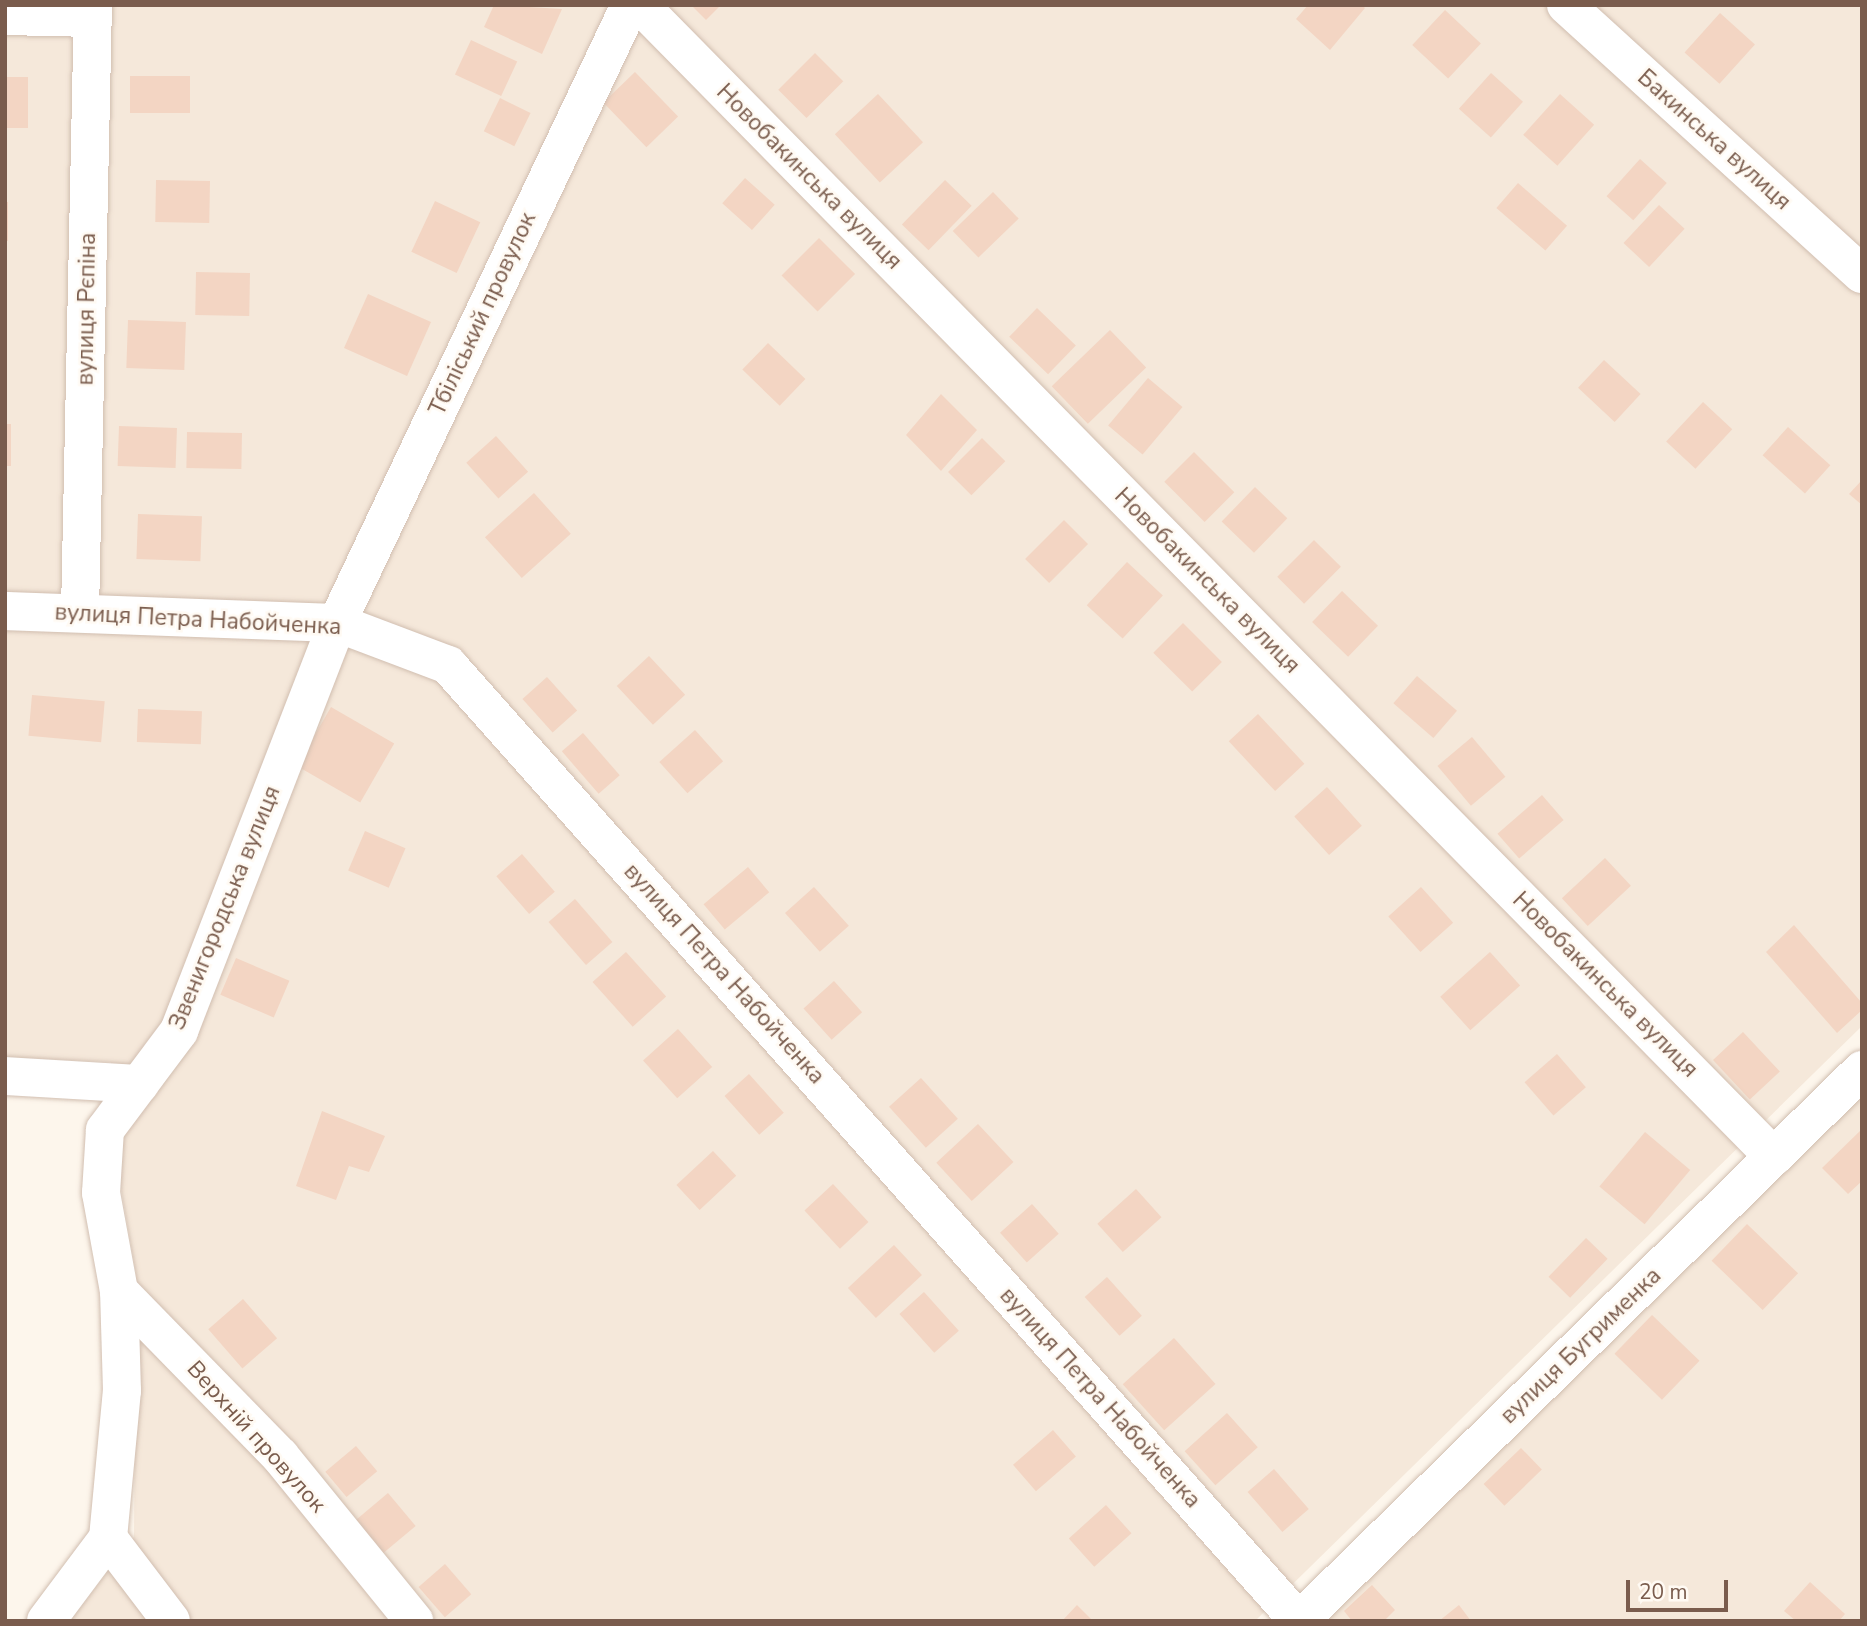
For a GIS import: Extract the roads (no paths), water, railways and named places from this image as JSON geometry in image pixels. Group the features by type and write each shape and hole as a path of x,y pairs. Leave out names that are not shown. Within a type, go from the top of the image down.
{"street":[{"name":"Тбіліський провулок","path":"337,623 630,5"},
{"name":"Новобакинська вулиця","path":"640,5 1774,1157"},
{"name":"Бакинська вулиця","path":"1566,5 1862,274"},
{"path":"5,16 93,12"},
{"name":"вулиця Рєпіна","path":"80,613 93,12"},
{"name":"вулиця Петра Набойченка","path":"5,611 337,623 449,664 1299,1621"},
{"name":"Звенигородська вулиця","path":"108,1538 122,1391 119,1291 101,1193 105,1130 179,1031 337,623"},
{"name":"вулиця Бугрименка","path":"1299,1621 1862,1070"},
{"path":"5,1076 140,1083"},
{"name":"Верхній провулок","path":"119,1291 280,1456 414,1621"},
{"path":"46,1621 108,1538 171,1621"}]}
